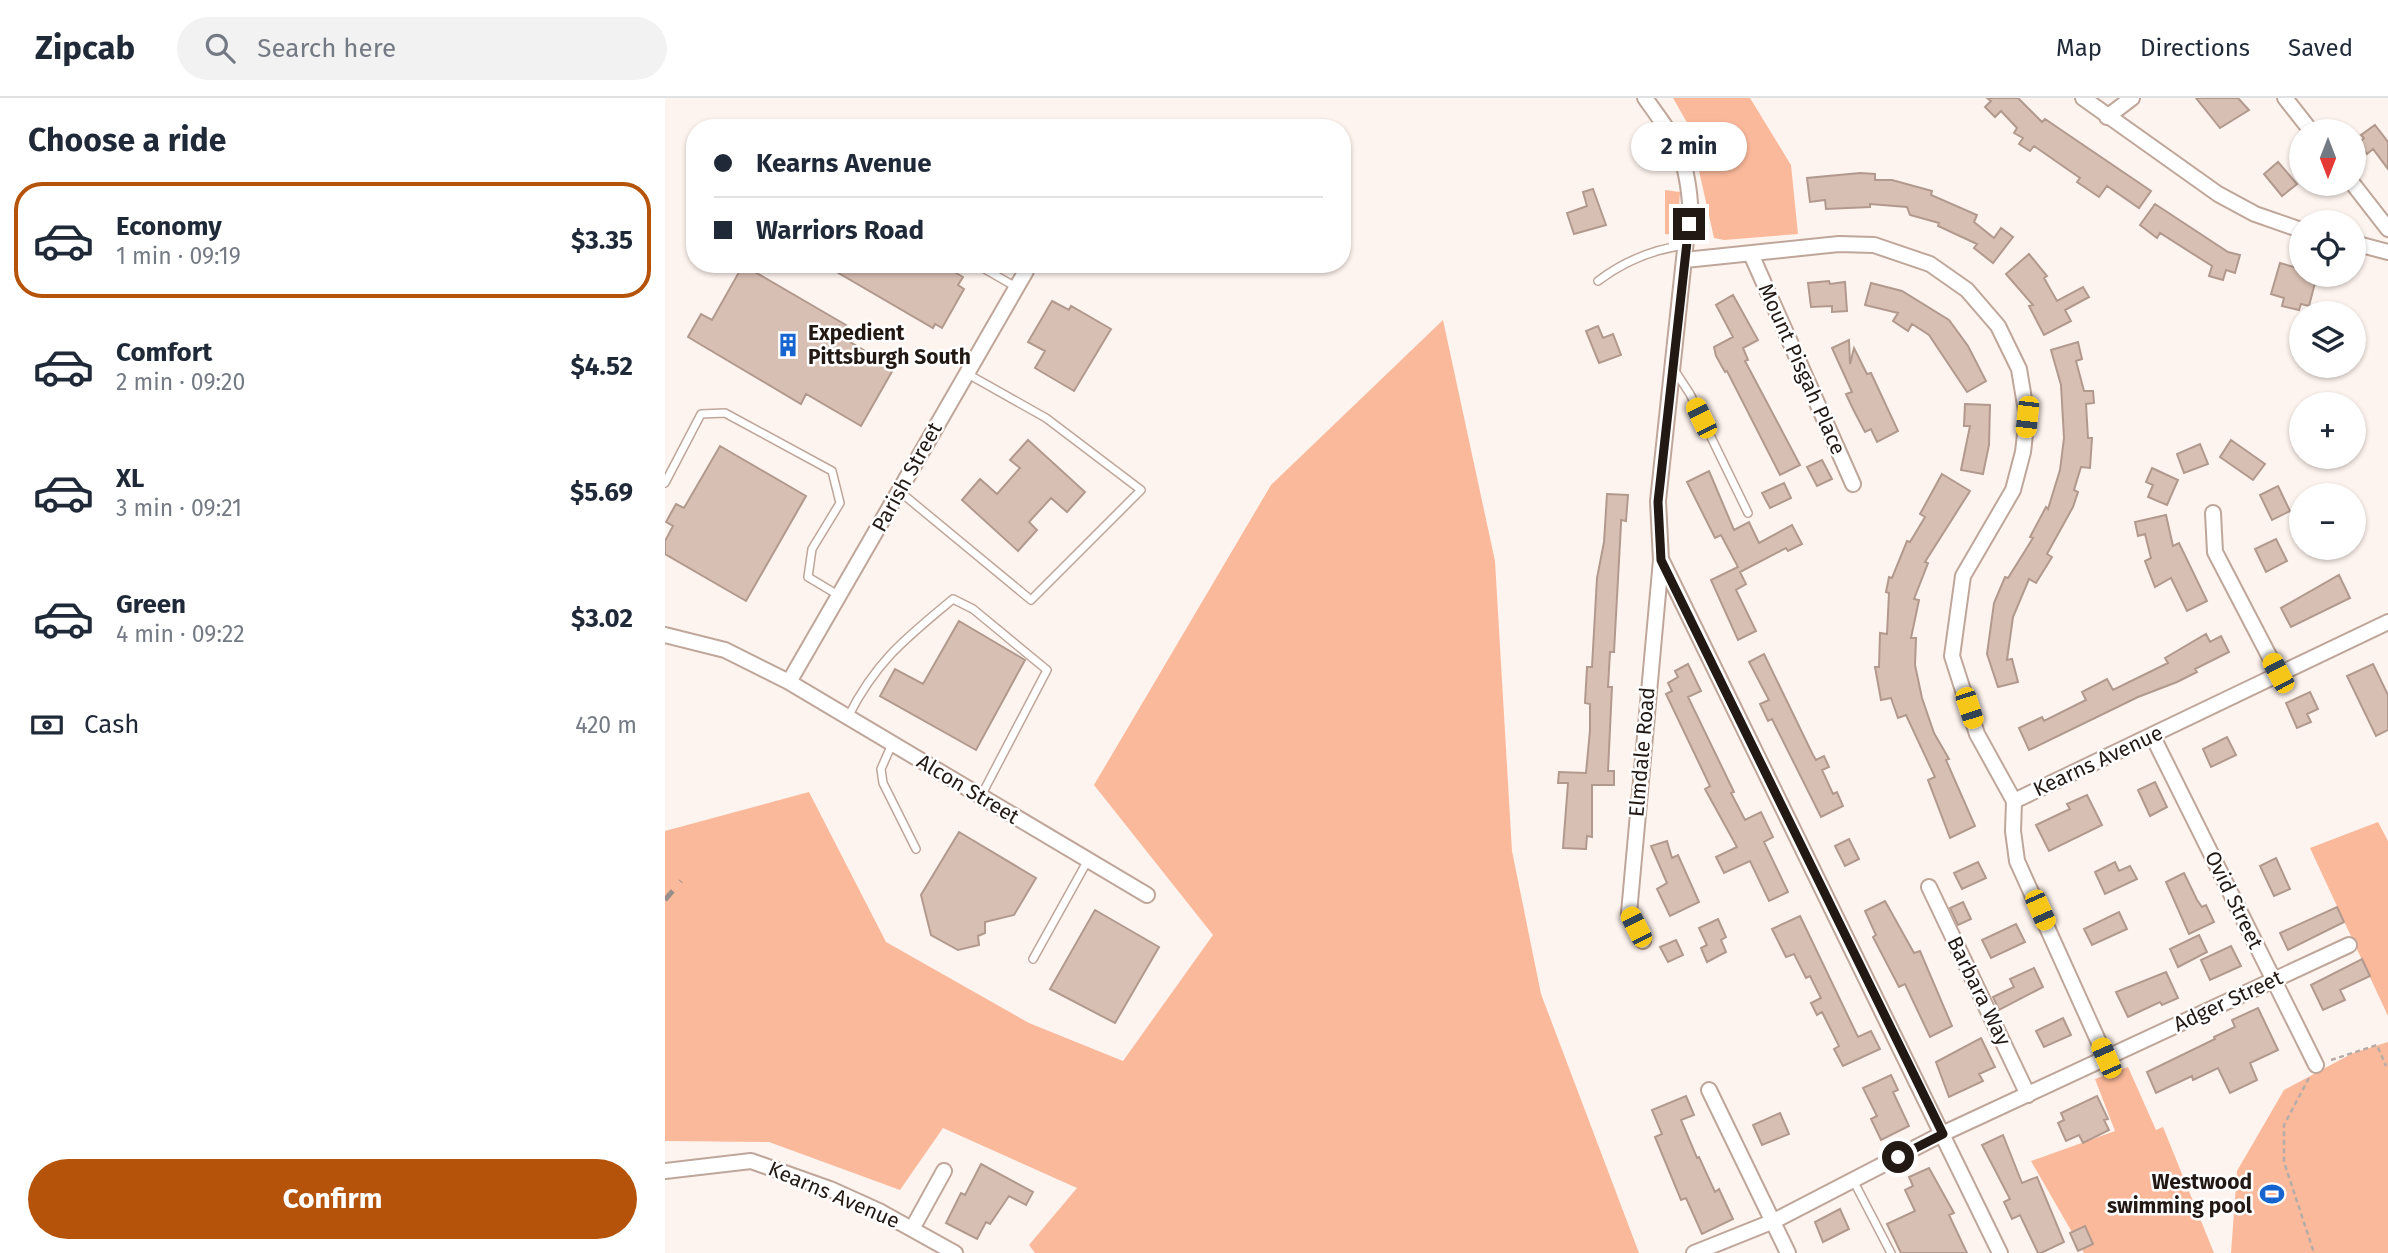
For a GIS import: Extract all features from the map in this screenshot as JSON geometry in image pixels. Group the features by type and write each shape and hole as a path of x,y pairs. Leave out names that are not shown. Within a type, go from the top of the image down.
{"street":[{"name":"Elmdale Road","path":"1643,941 1629,913 1661,560 1658,502 1691,202 1688,173 1678,144 1645,98"},
{"path":"2083,98 2218,194 2255,214 2289,226"},
{"path":"2107,117 2132,98"},
{"path":"2285,98 2302,119"},
{"path":"2362,196 2388,229"},
{"path":"1685,260 1839,244 1874,245 1930,264 1968,290 1998,326 2019,369 2027,417 2023,452 2013,490 1963,576 1952,656 1977,734 2014,801"},
{"path":"2366,246 2388,252"},
{"name":"Mount Pisgah Place","path":"1751,254 1853,484"},
{"name":"Parish Street","path":"789,682 1025,273"},
{"path":"2213,513 2214,552 2278,673"},
{"path":"1661,560 2000,1253"},
{"name":"Kearns Avenue","path":"2106,1058 2017,861 2013,831 2014,801 2388,622"},
{"name":"Alcon Street","path":"665,635 725,650 789,682 1147,895"},
{"name":"Ovid Street","path":"2152,735 2316,1065"},
{"name":"Barbara Way","path":"1929,887 2028,1094"},
{"name":"Adger Street","path":"2106,1058 2349,945"},
{"path":"1694,1253 1774,1221 1943,1134 2106,1058"},
{"path":"1709,1090 1789,1253"},
{"name":"Kearns Avenue","path":"665,1171 751,1161 830,1189 955,1253"},
{"path":"912,1229 944,1171"}],"lane":[{"path":"1598,281 1614,269 1655,252 1687,245"},
{"path":"992,273 1016,287"},
{"path":"1671,365 1690,394 1748,513"},
{"path":"898,490 1031,600 1141,490 1046,418 966,373"},
{"path":"665,483 701,414 725,413 832,471 840,503 812,548 808,578 839,596"},
{"path":"848,717 859,694 890,652 953,599 973,608 1047,670 981,796"},
{"path":"893,744 881,769 883,783 916,849"},
{"path":"1033,959 1088,860"},
{"path":"1853,1181 1891,1253"}],"path":[{"path":"2314,1253 2284,1162 2284,1125 2316,1065 2377,1045 2386,1066"}],"shaded area":[{"path":"1673,98 1750,98 1791,165 1798,234 1724,240 1714,238 1689,126"},
{"path":"1665,190 1680,192 1677,235 1665,234"},
{"path":"1443,320 1495,561 1512,851 1541,994 1639,1253 1035,1253 1029,1245 1077,1188 943,1128 900,1190 769,1142 665,1141 665,831 809,792 886,942 1029,1023 1123,1061 1213,935 1094,785 1271,485"},
{"path":"2378,822 2388,841 2388,1016 2310,848"},
{"path":"2388,1042 2388,1253 2231,1253 2237,1171 2284,1090 2353,1053"},
{"path":"2128,1067 2156,1130 2163,1127 2214,1253 2084,1253 2031,1161 2115,1131 2095,1079"}],"building":[{"path":"1987,98 2018,98 2042,122 2045,119 2151,191 2139,208 2107,186 2099,197 2077,182 2080,178 2034,146 2030,151 2019,144 2023,138 2014,133 2017,128 2001,111 1995,117 1985,107 1991,101"},
{"path":"2196,98 2238,98 2249,110 2220,128"},
{"path":"2375,125 2388,142 2388,169 2373,149 2366,153 2366,131"},
{"path":"2278,162 2289,175 2289,190 2282,196 2264,174"},
{"path":"1875,174 1875,180 1892,180 1932,191 1931,195 1977,215 1974,222 1994,238 2001,228 2013,237 1993,263 1974,248 1977,244 1938,226 1939,223 1910,215 1907,207 1870,204 1870,207 1826,209 1825,200 1810,202 1807,178"},
{"path":"1593,189 1606,225 1574,234 1567,213 1587,206 1583,192"},
{"path":"2155,204 2228,252 2240,255 2235,273 2226,270 2223,280 2209,276 2212,266 2160,233 2157,238 2140,225"},
{"path":"2029,254 2047,276 2044,278 2057,301 2083,287 2089,297 2065,310 2071,321 2044,335 2029,306 2033,305 2006,274"},
{"path":"2280,263 2289,266 2289,287 2314,287 2310,301 2289,301 2289,308 2282,306 2284,298 2271,294"},
{"name":"Expedient Pittsburgh South","path":"738,273 757,273 846,325 840,336 894,368 861,426 806,394 801,404 688,337 701,314 712,320"},
{"path":"838,273 956,273 963,277 958,285 964,289 942,328 935,324 933,328"},
{"path":"1829,281 1830,284 1845,282 1847,311 1832,312 1832,306 1811,307 1808,283"},
{"path":"1871,283 1902,291 1949,320 1968,346 1986,381 1967,392 1929,335 1912,324 1908,331 1893,321 1898,313 1865,305"},
{"path":"1733,295 1758,340 1743,348 1748,360 1745,361 1800,465 1780,475 1727,371 1725,372 1716,356 1714,347 1733,337 1716,305"},
{"path":"1052,301 1069,310 1071,306 1111,329 1074,391 1035,368 1045,351 1028,342"},
{"path":"1598,326 1603,338 1613,334 1621,355 1599,363 1586,331"},
{"path":"1849,340 1850,364 1854,348 1867,374 1871,373 1898,431 1877,442 1871,429 1865,432 1853,409 1846,394 1852,392 1832,348"},
{"path":"2078,342 2082,359 2076,361 2084,391 2093,391 2094,403 2086,404 2088,438 2092,438 2090,468 2081,467 2074,490 2078,492 2073,507 2047,554 2052,557 2036,583 2029,579 2013,617 2007,660 2012,659 2018,682 1998,687 1987,654 1994,603 2005,577 2008,578 2033,538 2030,537 2046,507 2048,509 2060,470 2064,438 2061,385 2051,350"},
{"path":"1965,404 1990,405 1989,445 1983,474 1961,470 1970,426 1964,426"},
{"path":"1028,440 1085,492 1067,512 1051,498 1029,522 1037,530 1018,551 962,500 980,479 997,494 1020,468 1010,460"},
{"path":"2231,440 2265,464 2253,480 2220,457"},
{"path":"2200,444 2208,464 2184,473 2177,454"},
{"path":"720,446 806,496 746,601 665,554 665,541 673,526 666,522 676,504 684,508"},
{"path":"1822,460 1832,479 1817,486 1807,467"},
{"path":"2152,468 2178,480 2167,505 2148,497 2153,485 2146,482"},
{"path":"1709,471 1734,530 1749,522 1759,543 1792,525 1802,544 1788,551 1786,548 1740,572 1746,584 1736,590 1756,631 1738,640 1711,580 1738,567 1721,535 1715,538 1687,482"},
{"path":"1942,474 1970,491 1925,562 1928,563 1914,599 1919,600 1911,638 1916,638 1915,665 1922,698 1934,733 1949,759 1946,760 1975,826 1950,838 1928,780 1935,777 1906,715 1898,718 1891,698 1881,700 1875,667 1879,667 1880,633 1887,634 1889,593 1886,592 1889,577 1892,578 1907,541 1910,542 1925,517 1920,514"},
{"path":"1784,483 1791,498 1770,508 1762,493"},
{"path":"2278,486 2289,512 2272,520 2260,495"},
{"path":"1607,494 1628,495 1626,521 1621,520 1614,652 1610,652 1608,687 1612,687 1608,771 1614,771 1614,785 1592,785 1592,837 1587,836 1586,849 1563,848 1568,783 1558,783 1559,772 1586,773 1590,730 1590,704 1585,703 1587,667 1592,667 1597,578 1604,542"},
{"path":"2166,515 2173,546 2179,543 2207,601 2187,611 2171,578 2155,587 2145,561 2151,558 2145,534 2138,536 2135,522"},
{"path":"2276,539 2287,561 2266,572 2255,549"},
{"path":"2339,575 2350,598 2291,627 2281,608"},
{"path":"959,621 1025,660 976,750 880,696 895,669 923,684"},
{"path":"2206,634 2210,642 2221,636 2229,652 2195,669 2197,672 2177,682 2138,697 2029,750 2019,728 2042,717 2044,721 2086,700 2082,692 2107,679 2113,690 2168,663 2165,658"},
{"path":"1764,654 1813,755 1816,760 1824,756 1829,767 1822,770 1833,794 1837,792 1843,806 1821,817 1772,719 1768,721 1760,704 1769,700 1749,662"},
{"path":"1688,664 1701,691 1688,697 1734,792 1731,793 1745,820 1761,812 1773,837 1764,842 1788,892 1769,901 1750,861 1724,873 1716,857 1737,847 1705,789 1710,786 1666,694 1672,691 1668,683 1678,677 1675,671"},
{"path":"2373,664 2388,695 2388,730 2376,736 2347,676"},
{"path":"2310,692 2318,709 2307,714 2311,722 2297,728 2286,703"},
{"path":"2227,737 2236,755 2211,767 2203,749"},
{"path":"2155,782 2167,807 2150,816 2138,790"},
{"path":"2087,795 2102,825 2049,851 2036,825 2070,809 2067,804"},
{"path":"959,832 1036,878 1014,915 985,922 985,933 978,936 979,945 958,950 931,935 921,895"},
{"path":"1849,839 1859,859 1845,866 1835,846"},
{"path":"1667,841 1672,858 1678,855 1699,902 1670,916 1657,889 1667,883 1651,846"},
{"path":"2276,858 2290,889 2274,896 2260,866"},
{"path":"1978,862 1986,878 1962,889 1954,873"},
{"path":"2115,862 2119,871 2130,866 2137,879 2105,894 2095,872"},
{"path":"2184,873 2197,900 2202,907 2206,905 2214,922 2189,934 2166,882"},
{"path":"1885,901 1914,953 1920,951 1952,1026 1930,1037 1905,984 1899,987 1873,937 1876,935 1865,911"},
{"path":"1963,902 1971,919 1958,925 1950,908"},
{"path":"2337,907 2344,922 2288,950 2280,933"},
{"path":"1095,910 1159,947 1115,1023 1050,989"},
{"path":"2119,912 2127,929 2092,945 2084,929"},
{"path":"1800,916 1858,1037 1871,1031 1880,1049 1843,1066 1834,1049 1839,1046 1822,1012 1817,1015 1811,1003 1821,998 1810,976 1806,978 1794,954 1786,957 1772,929"},
{"path":"1718,919 1726,937 1721,940 1726,952 1707,962 1701,948 1707,945 1699,928"},
{"path":"2016,924 2025,942 1991,958 1982,940"},
{"path":"2199,935 2207,952 2178,967 2170,949"},
{"path":"1676,940 1683,955 1668,962 1660,947"},
{"path":"2231,946 2241,966 2210,980 2201,960"},
{"path":"2362,959 2370,976 2340,990 2345,1000 2323,1010 2311,985"},
{"path":"2034,968 2043,987 1999,1010 1993,997 2014,987 2010,979"},
{"path":"2166,972 2178,998 2162,1005 2160,1002 2128,1017 2116,992"},
{"path":"2258,1008 2278,1050 2250,1063 2257,1080 2230,1093 2218,1068 2193,1080 2192,1076 2156,1093 2147,1072 2215,1039 2214,1037 2235,1027 2232,1020"},
{"path":"2063,1018 2071,1035 2044,1047 2036,1031"},
{"path":"1981,1038 1995,1067 1979,1074 1983,1081 1949,1097 1936,1062"},
{"path":"1891,1075 1898,1090 1893,1092 1909,1126 1881,1140 1871,1119 1877,1116 1863,1088"},
{"path":"1686,1096 1694,1115 1681,1120 1697,1158 1699,1157 1715,1192 1719,1189 1733,1219 1702,1234 1686,1198 1681,1200 1655,1137 1662,1134 1652,1110"},
{"path":"2097,1096 2108,1119 2104,1120 2109,1130 2083,1143 2079,1135 2066,1141 2058,1123 2064,1120 2061,1113"},
{"path":"1780,1113 1789,1134 1762,1145 1753,1125"},
{"path":"2003,1135 2022,1183 2037,1177 2064,1242 2041,1253 2038,1253 2020,1215 2012,1219 2004,1202 2010,1199 1982,1145"},
{"path":"981,1164 1033,1192 1026,1205 1009,1196 990,1224 986,1222 977,1239 946,1223 961,1193 965,1195"},
{"path":"1929,1168 1954,1213 1949,1215 1967,1253 1901,1253 1887,1224 1915,1211 1905,1190 1913,1186 1909,1177"},
{"path":"1840,1209 1849,1229 1823,1242 1815,1222"},
{"path":"2085,1226 2093,1244 2078,1251 2070,1233"}],"railway":[{"path":"665,900 681,881"}],"place":[{"name":"Expedient Pittsburgh South","path":"788,345"},
{"name":"Westwood swimming pool","path":"2272,1194"}],"route":[{"path":"1689,224 1671,365 1658,502 1661,560 1943,1134 1898,1157"}]}
